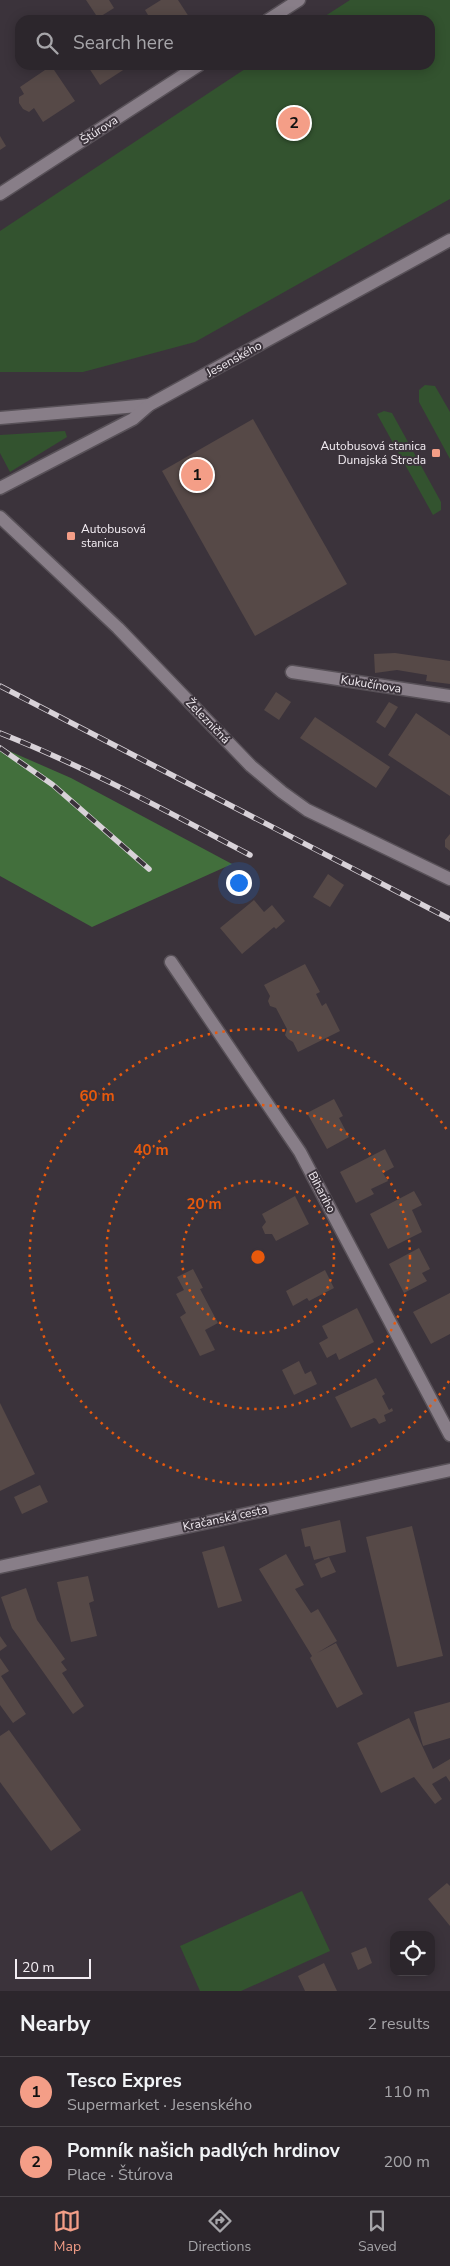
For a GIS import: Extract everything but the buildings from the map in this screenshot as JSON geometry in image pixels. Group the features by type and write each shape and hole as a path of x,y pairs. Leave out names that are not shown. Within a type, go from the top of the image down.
{"street":[{"path":"276,15 299,0"},
{"name":"Štúrova","path":"0,194 191,70"},
{"name":"Jesenského","path":"0,418 149,405 450,240"},
{"path":"0,488 133,419 149,405"},
{"name":"Železničná","path":"0,517 118,628 251,766 282,792 307,810 450,879"},
{"name":"Kukučínova","path":"292,672 450,696"},
{"name":"Bihariho","path":"171,962 300,1152 450,1435"},
{"name":"Kračanská cesta","path":"0,1567 450,1470"}],"green space":[{"path":"350,0 450,0 450,199 195,342 83,372 0,372 0,231 243,70 435,70 435,15 327,15"},
{"path":"425,385 435,386 450,412 450,459 419,402 419,390"},
{"path":"384,411 392,413 441,502 441,510 433,515 377,414"},
{"path":"65,431 67,437 10,472 0,453 0,435"},
{"path":"0,747 71,778 232,864 92,927 0,876"},
{"path":"302,1891 330,1951 241,1991 200,1991 180,1946"}],"railway":[{"path":"0,686 450,919"},
{"path":"0,733 95,775 250,855"},
{"path":"0,748 53,785 149,869"}],"place":[{"name":"Pomník našich padlých hrdinov","path":"294,123"},
{"name":"Autobusová stanica Dunajská Streda","path":"436,453"},
{"name":"Tesco Expres","path":"197,475"},
{"name":"Autobusová stanica","path":"71,536"}]}
